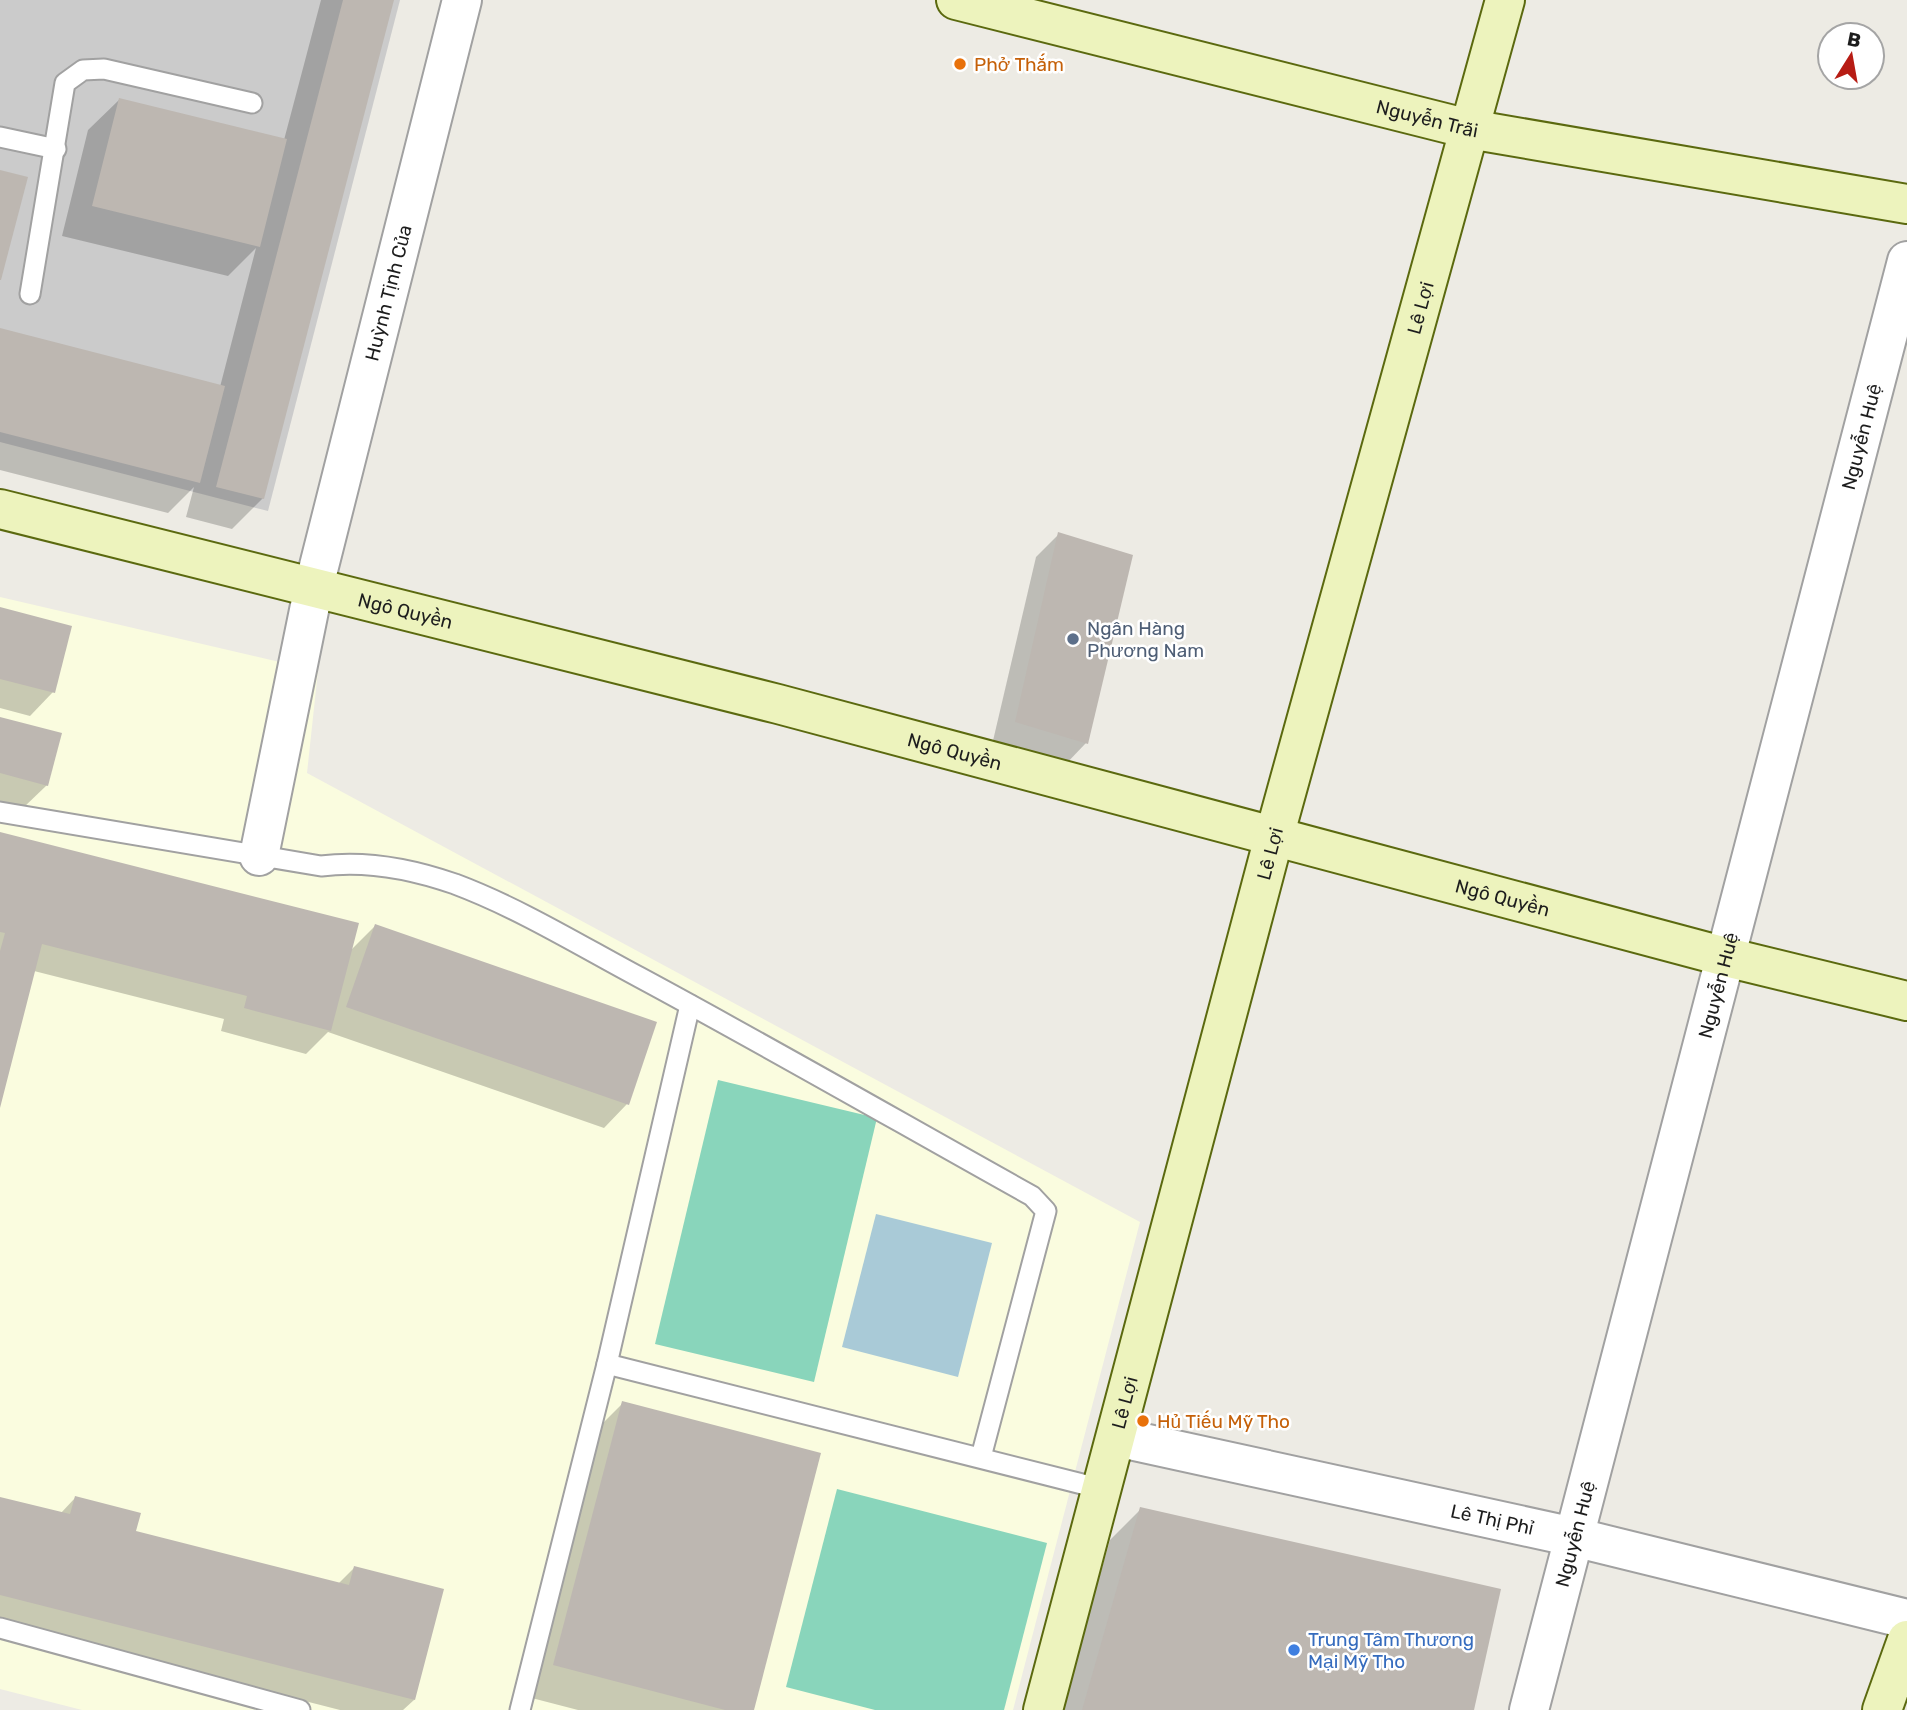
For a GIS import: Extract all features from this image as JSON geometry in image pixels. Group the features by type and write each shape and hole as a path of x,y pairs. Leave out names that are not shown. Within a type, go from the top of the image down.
{"main road":[{"name":"Nguyễn Trãi","path":"956,0 1469,129 1907,204"},
{"name":"Lê Lợi","path":"1043,1710 1274,837 1505,0"},
{"name":"Ngô Quyền","path":"0,509 778,704 1726,957 1907,1001"},
{"path":"1882,1710 1907,1640"}],"street":[{"name":"Huỳnh Tịnh Của","path":"259,856 314,586 462,0"},
{"name":"Nguyễn Huệ","path":"1529,1710 1907,261"},
{"name":"Lê Thị Phỉ","path":"1116,1437 1574,1537 1907,1619"}],"lane":[{"path":"30,294 65,83 83,70 104,69 252,103"},
{"path":"0,137 55,149"},
{"path":"0,812 321,866 345,863 382,865 455,884 505,905 690,1005 1031,1196 1046,1211 981,1457"},
{"path":"520,1710 607,1364 690,1005"},
{"path":"607,1364 1102,1489"},
{"path":"0,1628 300,1710"}],"shaded area":[{"path":"0,0 400,0 268,511 0,442"},
{"path":"0,597 318,671 307,773 1140,1222 1013,1710 82,1710 0,1689"}],"green space":[{"path":"718,1080 877,1118 814,1382 655,1344"},
{"path":"837,1489 1047,1543 1004,1710 875,1710 786,1687"}],"water":[{"path":"876,1214 992,1243 958,1377 842,1347"}],"building":[{"path":"343,0 394,0 264,499 216,487"},
{"path":"119,98 287,139 260,247 92,206"},
{"path":"0,170 28,177 1,280 0,280"},
{"path":"0,328 225,386 200,483 0,432"},
{"name":"Ngân Hàng Phương Nam","path":"1058,532 1133,555 1088,744 1015,722"},
{"path":"0,607 72,626 55,693 0,679"},
{"path":"0,717 62,733 48,786 0,773"},
{"path":"0,832 359,923 331,1031 244,1008 247,996 42,944 0,1108 0,951 5,933 0,932"},
{"path":"375,924 657,1022 629,1105 346,1007"},
{"path":"622,1401 821,1453 754,1710 725,1710 553,1665"},
{"path":"75,1496 141,1513 136,1531 349,1585 354,1566 444,1589 415,1700 0,1595 0,1497 70,1514"},
{"name":"Trung Tâm Thương Mại Mỹ Tho","path":"1140,1507 1501,1589 1474,1710 1082,1710"}],"place":[{"name":"Phở Thắm","path":"960,64"},
{"name":"Ngân Hàng Phương Nam","path":"1073,639"},
{"name":"Hủ Tiếu Mỹ Tho","path":"1143,1421"},
{"name":"Trung Tâm Thương Mại Mỹ Tho","path":"1294,1650"}]}
